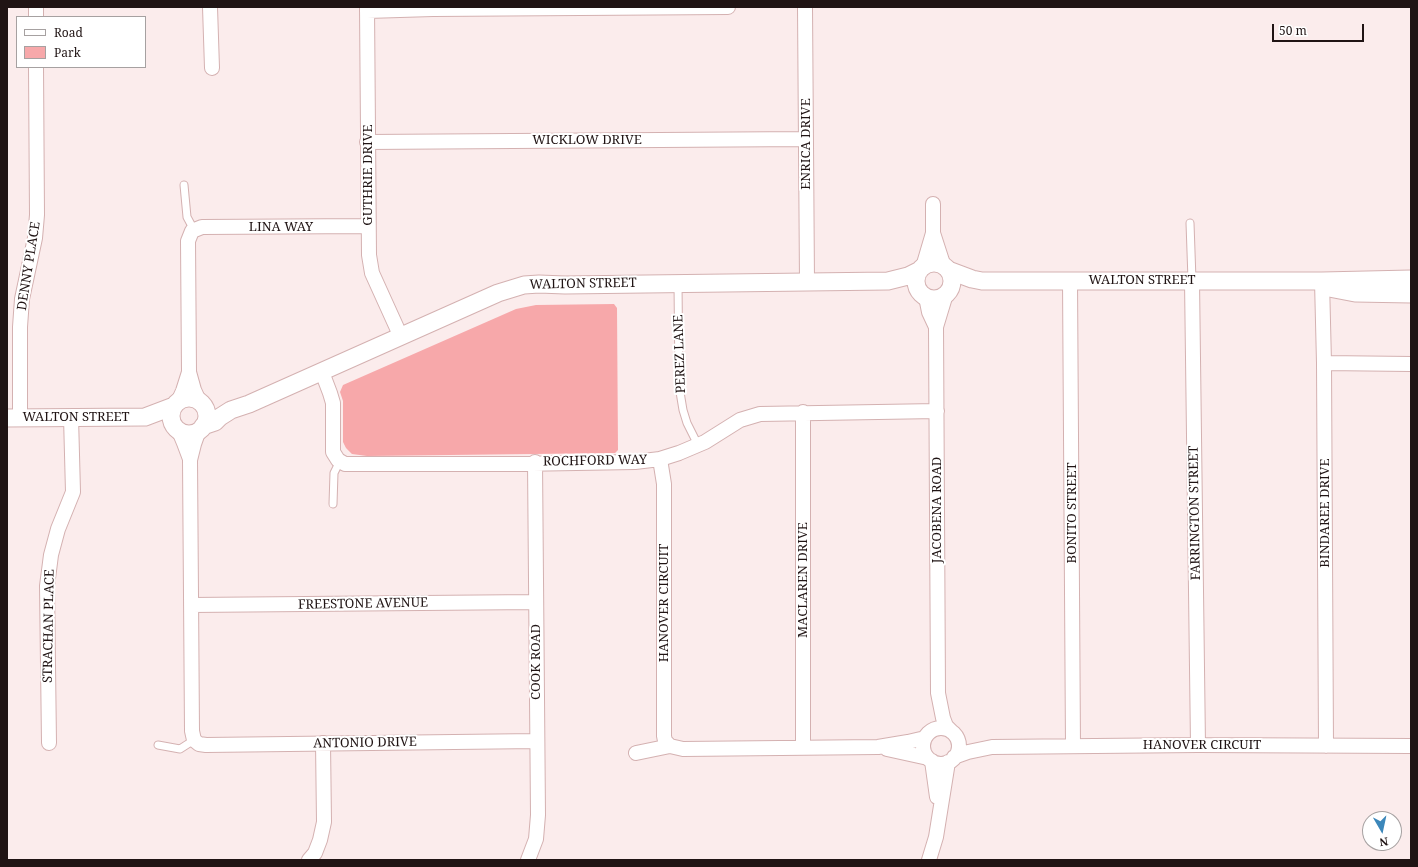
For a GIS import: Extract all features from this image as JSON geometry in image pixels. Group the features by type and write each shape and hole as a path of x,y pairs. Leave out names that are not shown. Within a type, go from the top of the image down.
{"street":[{"path":"210,7 212,68"},
{"path":"367,9 728,7"},
{"name":"ENRICA DRIVE","path":"805,7 807,282"},
{"name":"GUTHRIE DRIVE","path":"367,9 368,250 371,268 401,337"},
{"name":"DENNY PLACE","path":"14,418 22,299 35,238 37,215 36,68"},
{"name":"WICKLOW DRIVE","path":"367,142 806,139"},
{"path":"933,204 933,233 922,269 916,280 918,289 923,295 936,299 948,292 952,280 933,233"},
{"name":"LINA WAY","path":"194,230 202,227 368,226"},
{"path":"194,230 188,241 189,372 194,390 207,416 194,444 190,460 192,730 194,740"},
{"path":"922,269 934,263 946,268"},
{"name":"WALTON STREET","path":"946,268 972,279 982,280 1302,280 1322,283 1355,293 1411,294"},
{"name":"WALTON STREET","path":"201,428 215,422 231,410 249,404 498,294 524,285 888,281 908,276 922,269"},
{"name":"WALTON STREET","path":"1322,283 1411,279"},
{"name":"WALTON STREET","path":"948,292 982,280"},
{"name":"BONITO STREET","path":"1070,280 1074,746"},
{"name":"FARRINGTON STREET","path":"1192,280 1198,745"},
{"name":"WALTON STREET","path":"888,281 923,295"},
{"name":"BINDAREE DRIVE","path":"1322,283 1324,363 1326,746"},
{"name":"JACOBENA ROAD","path":"948,292 936,327 938,693 943,718 946,726 953,733"},
{"name":"JACOBENA ROAD","path":"923,295 936,327"},
{"path":"1324,363 1411,364"},
{"path":"189,372 183,391 171,416 172,422 184,443 190,460"},
{"path":"322,372 333,403 333,452 340,461"},
{"path":"176,404 188,398 201,403"},
{"name":"WALTON STREET","path":"201,403 231,410"},
{"name":"WALTON STREET","path":"145,417 176,404"},
{"name":"ROCHFORD WAY","path":"340,461 345,464 635,462 660,459 698,445 740,420 750,416 770,413 803,412 937,411"},
{"name":"MACLAREN DRIVE","path":"803,412 803,747"},
{"name":"STRACHAN PLACE","path":"49,743 47,586 50,555 73,492 71,417"},
{"name":"WALTON STREET","path":"14,418 145,417 177,429"},
{"path":"177,429 189,434 201,428"},
{"name":"HANOVER CIRCUIT","path":"660,459 664,484 664,736 670,746"},
{"name":"COOK ROAD","path":"528,860 536,839 538,815 535,462"},
{"name":"FREESTONE AVENUE","path":"191,605 536,602"},
{"name":"JACOBENA ROAD","path":"926,737 932,722 938,693"},
{"path":"939,813 930,760 923,749 923,744 926,737 935,729 940,728 953,733 966,741 992,747"},
{"path":"929,860 936,837 939,813 951,760 958,750 959,745 958,740 953,733"},
{"path":"636,753 670,746 683,749 878,747 908,742 926,737"},
{"name":"ANTONIO DRIVE","path":"194,740 199,744 206,745 537,741"},
{"path":"309,860 315,853 324,822 323,743"},
{"name":"HANOVER CIRCUIT","path":"992,747 1198,745 1411,746"},
{"path":"878,747 943,764 968,752 992,747"}],"lane":[{"path":"184,185 187,217 194,230"},
{"path":"1190,223 1192,280"},
{"name":"PEREZ LANE","path":"678,283 679,386 687,423 698,445"},
{"path":"333,504 334,473 340,461"},
{"path":"158,745 180,749 194,740"}],"green space":[{"path":"614,304 617,308 618,450 615,453 367,456 352,454 346,448 343,442 343,401 340,392 343,385 516,309 536,305"}]}
